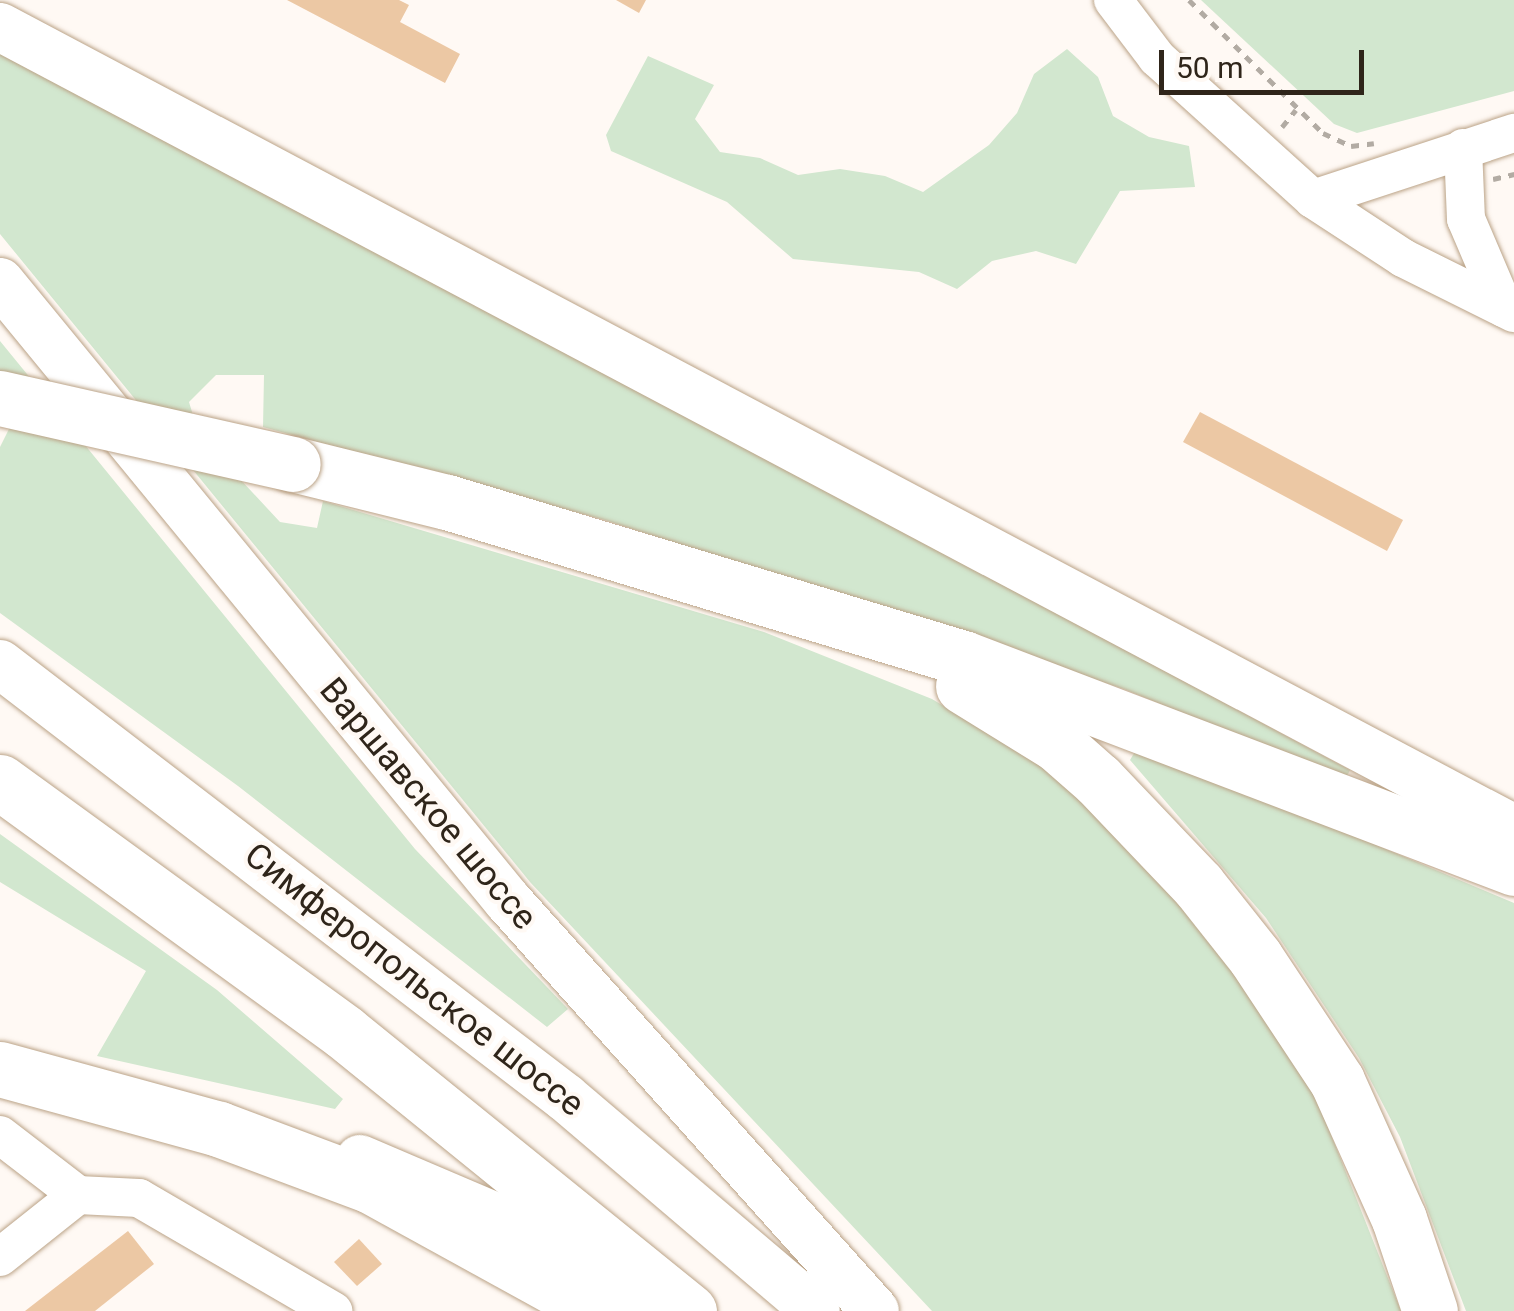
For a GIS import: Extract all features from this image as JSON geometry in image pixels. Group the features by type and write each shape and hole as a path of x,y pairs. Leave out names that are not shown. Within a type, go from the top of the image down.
{"highway":[{"path":"0,398 465,507 772,605 962,658 1514,868"},
{"path":"772,605 951,679 1009,711 1098,780 1185,870 1255,957 1337,1081 1400,1219 1430,1311"},
{"path":"0,782 344,1032 690,1311"},
{"path":"0,1069 219,1129 369,1185 598,1311"}],"main road":[{"path":"0,26 1514,830"},
{"name":"Варшавское шоссе","path":"0,282 508,901 875,1311"},
{"name":"Симферопольское шоссе","path":"0,664 566,1098 816,1311"},
{"path":"219,1129 360,1159 462,1198 546,1238 654,1311"}],"street":[{"path":"1113,0 1157,58 1313,199 1403,258 1509,310"},
{"path":"1313,199 1514,134"},
{"path":"1463,148 1466,218 1509,310"},
{"path":"0,1135 78,1195 138,1198 319,1308"},
{"path":"0,1258 78,1195"},
{"path":"578,1219 664,1311"}],"path":[{"path":"1189,0 1323,134 1350,146 1380,142"}],"green space":[{"path":"1201,0 1514,0 1514,91 1357,133 1334,124"},
{"path":"0,49 1350,770 1345,780 1124,689 605,520 263,427 264,375 216,375 189,402 199,435 280,522 317,528 323,501 764,632 932,699 1048,769 1132,845 1237,973 1316,1097 1401,1311 932,1311 530,882 0,234"},
{"path":"1067,49 1098,77 1113,116 1149,137 1189,146 1195,187 1120,191 1076,264 1036,251 992,261 957,289 919,272 793,259 727,202 611,151 606,135 648,56 714,85 695,119 720,152 760,158 798,175 840,169 885,176 923,192 989,145 1017,113 1034,74"},
{"path":"0,341 415,849 568,1009 547,1027 238,786 0,613 0,447 12,423 0,394"},
{"path":"1139,745 1514,903 1514,1311 1466,1311 1400,1137 1359,1058 1266,918 1130,760"},
{"path":"0,834 217,990 343,1099 335,1109 97,1056 146,971 0,882"}],"building":[{"path":"287,0 399,0 409,5 400,22 460,54 445,83"},
{"path":"616,0 646,0 639,13"},
{"path":"1200,412 1403,520 1387,551 1183,442"},
{"path":"128,1231 154,1264 95,1311 25,1311"},
{"path":"359,1239 382,1264 357,1286 334,1262"}]}
